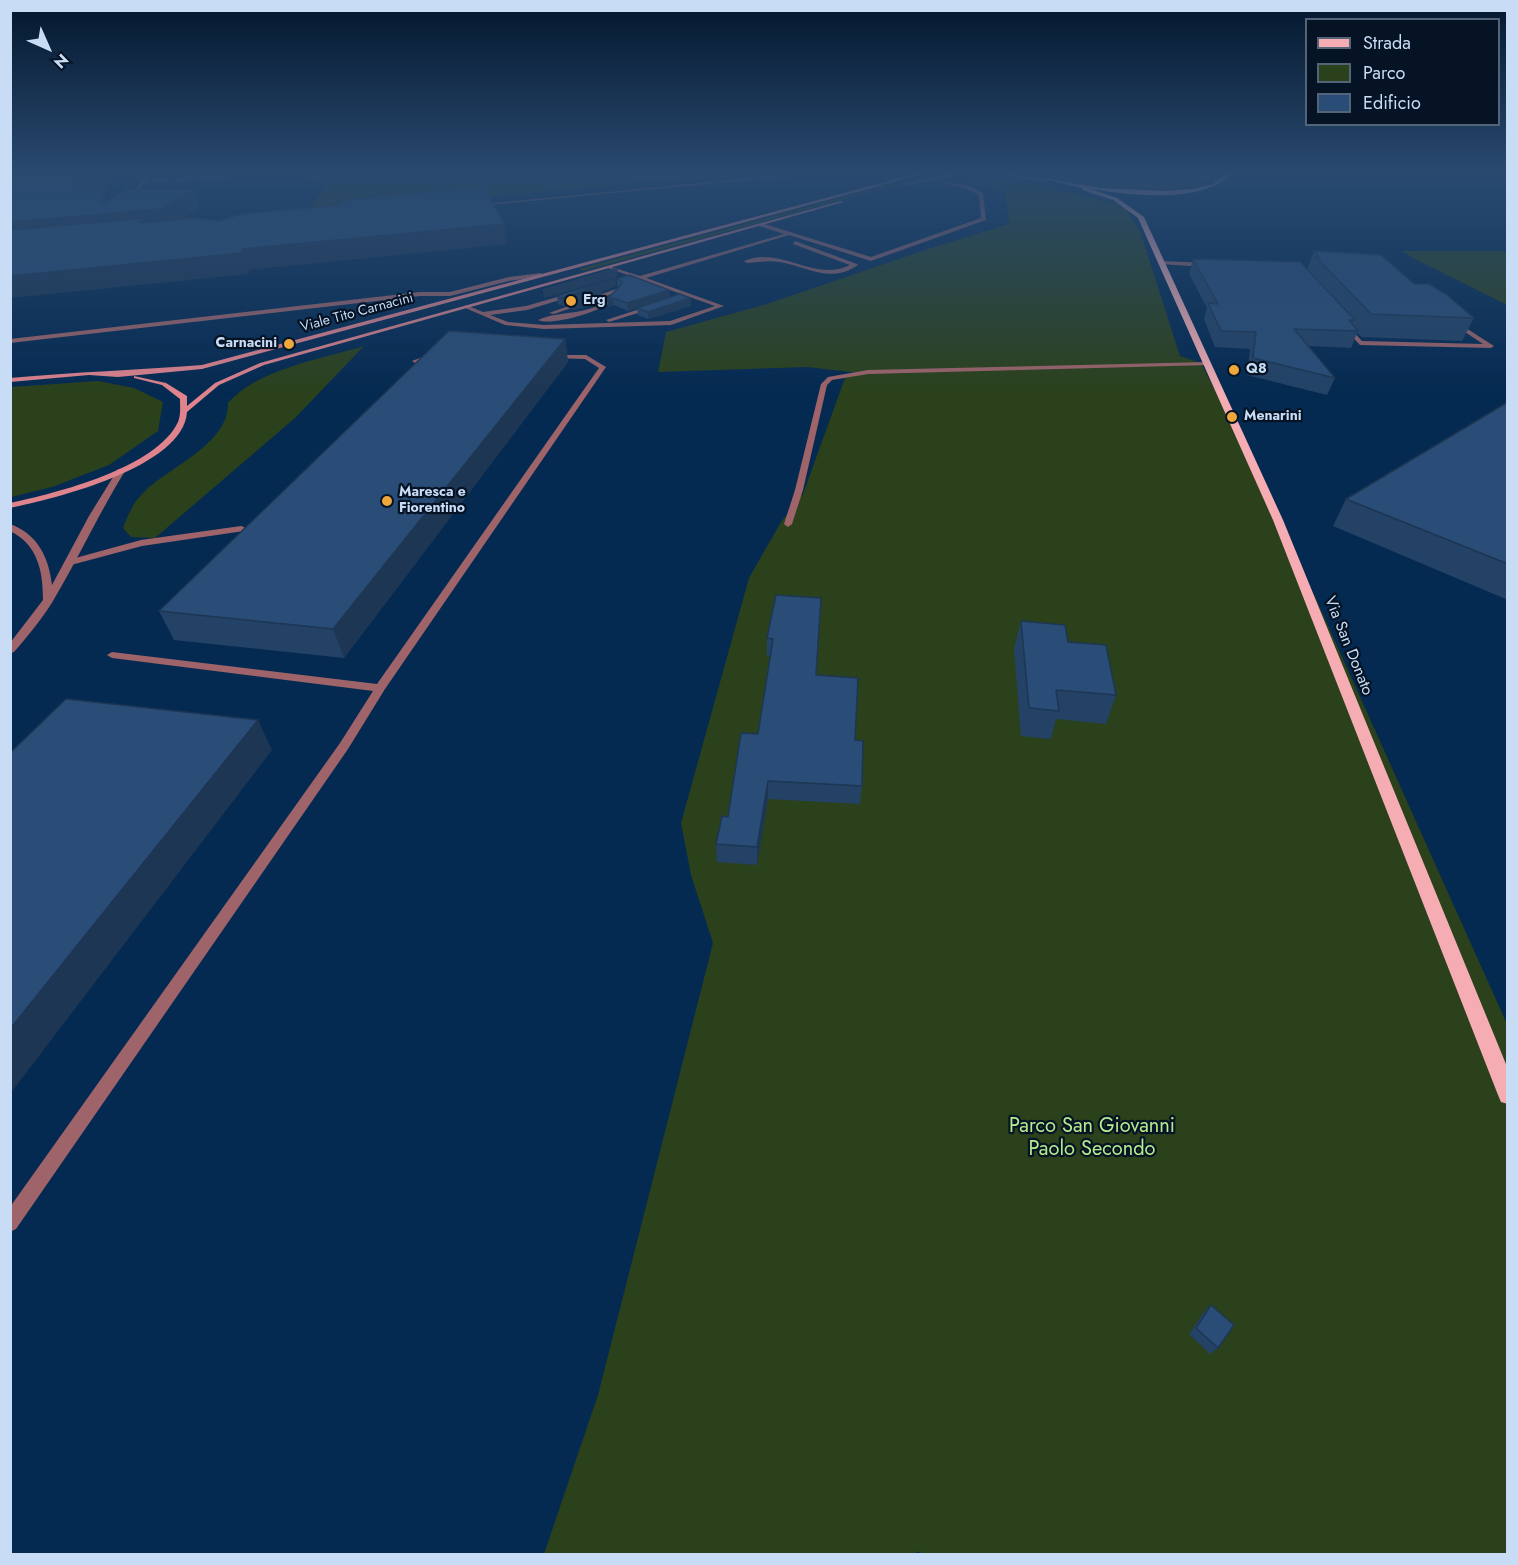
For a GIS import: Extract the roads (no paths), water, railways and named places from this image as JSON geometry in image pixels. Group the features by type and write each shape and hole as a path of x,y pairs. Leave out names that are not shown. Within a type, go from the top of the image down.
{"main road":[{"name":"Viale Tito Carnacini","path":"112,374 202,367 641,248"},
{"name":"Viale Tito Carnacini","path":"10,506 60,494 121,471 142,460 168,442 187,410 217,384 254,367 678,248"},
{"name":"Via San Donato","path":"1156,248 1278,520 1508,1095"},
{"path":"10,380 46,376 112,374 164,384 184,398 187,410"}],"street":[{"path":"610,267 637,279 740,248"},
{"path":"747,261 781,260 824,274 834,273 855,265 808,248"},
{"path":"836,248 871,259 903,248"},
{"path":"1162,264 1214,266"},
{"path":"10,340 408,296 450,294 509,279 541,275"},
{"path":"466,307 497,322 544,327 673,322 721,306 671,287 637,279 625,279"},
{"path":"659,285 661,290 682,298 673,300"},
{"path":"534,321 627,287"},
{"path":"497,322 534,321 561,317 605,305 614,297 617,290"},
{"path":"482,314 508,310 577,291"},
{"path":"408,296 422,299 424,303 419,309"},
{"path":"561,317 560,319 568,321 613,320 665,303"},
{"path":"644,310 673,322"},
{"path":"684,311 694,315"},
{"path":"1338,318 1360,343 1491,346 1452,321"},
{"path":"415,361 447,350"},
{"path":"10,1223 344,746 380,688 603,367 586,357 540,355"},
{"path":"788,524 799,490 824,384 830,378 868,372 1208,364"},
{"path":"10,650 48,602 105,494 121,471"},
{"path":"10,527 33,542 43,558 48,577 48,602"},
{"path":"71,562 141,543 241,529"},
{"path":"112,655 380,688"}],"place":[{"name":"Erg","path":"571,301"},
{"name":"Carnacini","path":"289,344"},
{"name":"Q8","path":"1234,370"},
{"name":"Menarini","path":"1232,417"},
{"name":"Maresca e Fiorentino","path":"387,501"}],"park label":[{"name":"Parco San Giovanni Paolo Secondo","path":"1092,1138"}]}
